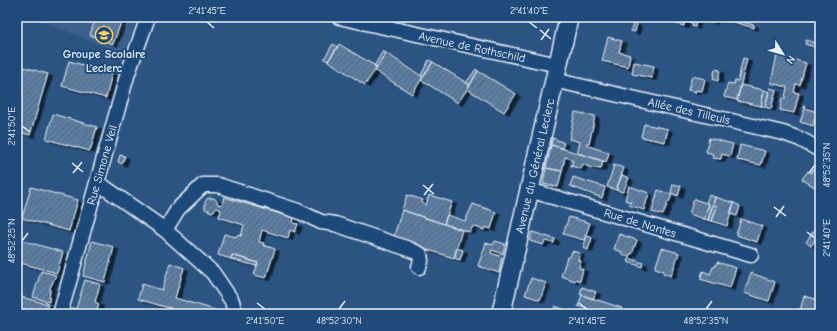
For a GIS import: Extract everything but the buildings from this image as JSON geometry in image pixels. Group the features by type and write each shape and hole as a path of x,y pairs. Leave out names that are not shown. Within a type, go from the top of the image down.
{"main road":[{"name":"Avenue du Général Leclerc","path":"501,314 568,17"}],"street":[{"name":"Rue Simone Veil","path":"60,314 131,64 148,17"},
{"name":"Avenue de Rothschild","path":"339,17 556,73"},
{"name":"Allée des Tilleuls","path":"556,73 800,139 820,150"},
{"path":"96,185 104,187 165,230 213,273 232,301 235,314"},
{"path":"165,230 178,209 203,185 218,185 298,211 321,222 335,224 409,249 420,254 421,261 419,267"},
{"name":"Rue de Nantes","path":"529,190 751,255"}],"shaded area":[{"name":"Groupe Scolaire Leclerc","path":"31,17 137,17 124,54"}],"place":[{"name":"Groupe Scolaire Leclerc","path":"104,35"}]}
